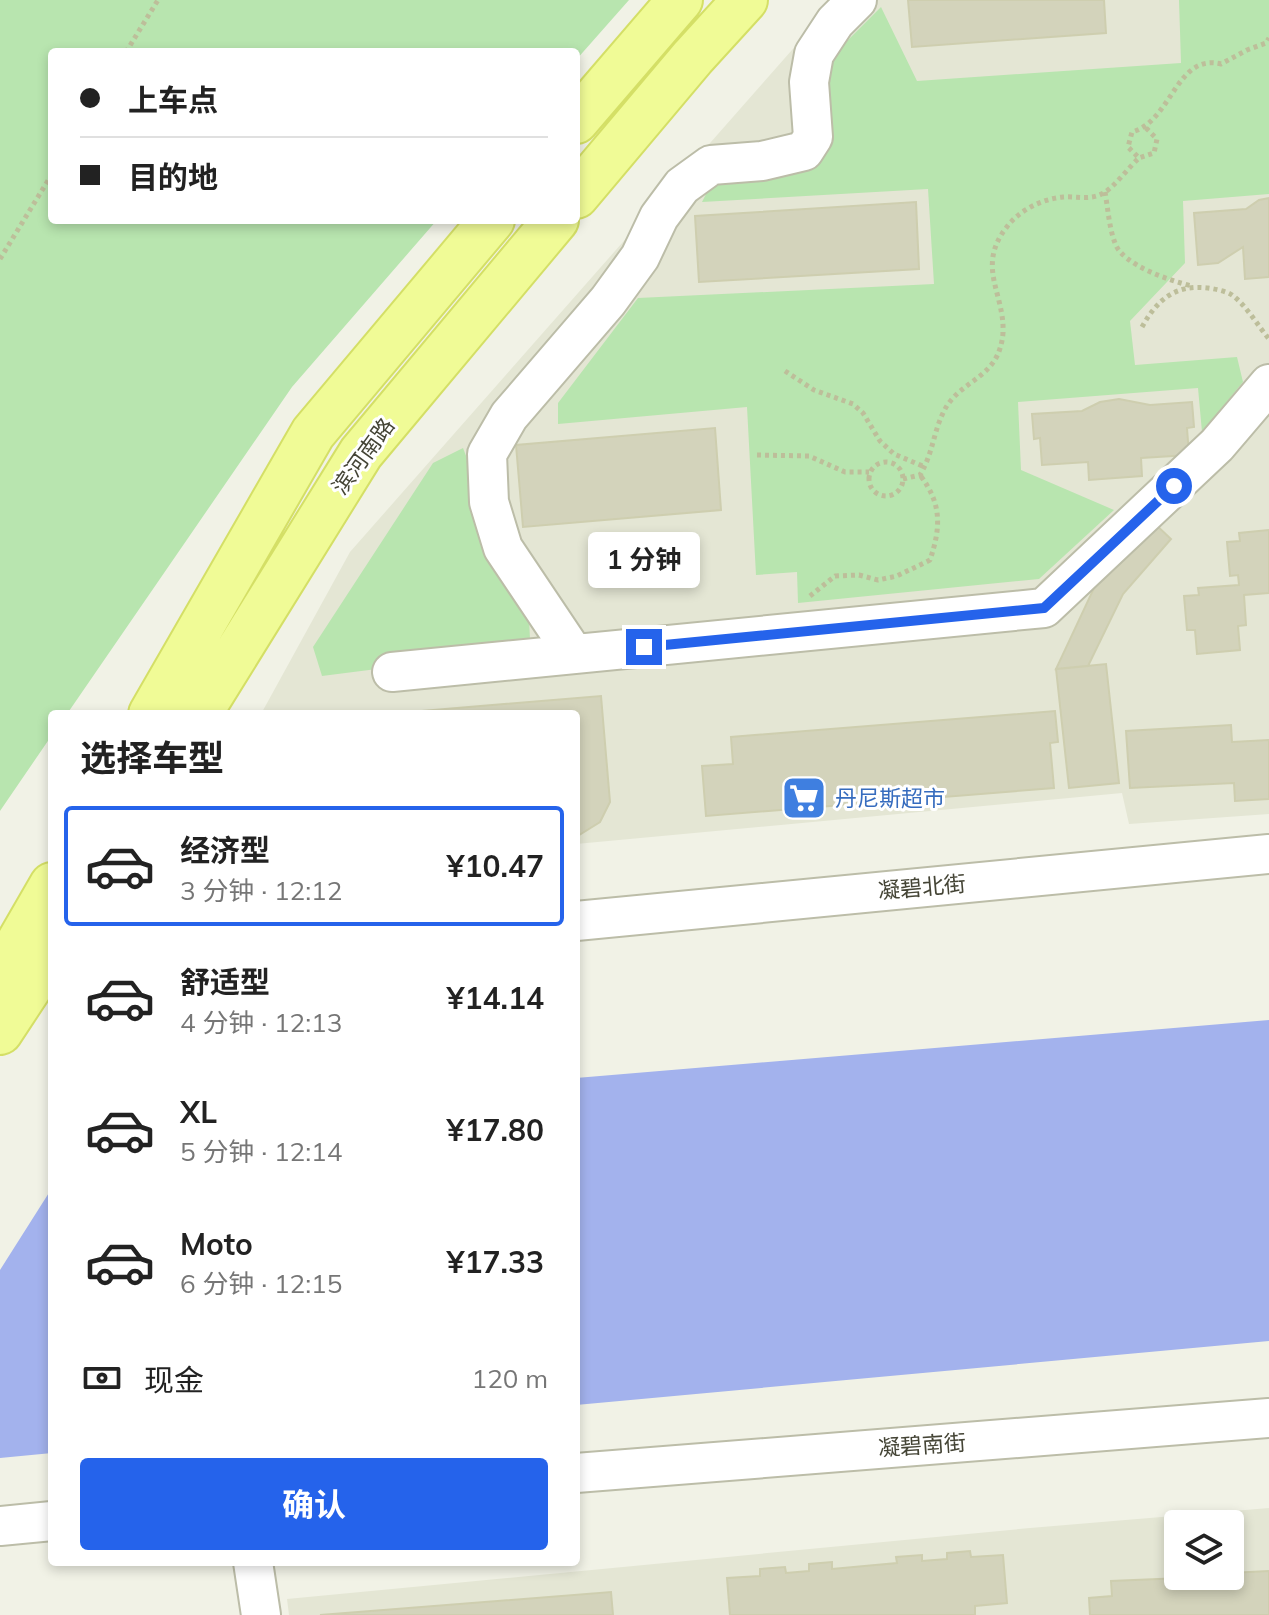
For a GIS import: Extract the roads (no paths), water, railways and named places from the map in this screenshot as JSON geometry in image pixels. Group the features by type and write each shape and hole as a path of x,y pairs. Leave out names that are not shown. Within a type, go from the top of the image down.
{"main road":[{"path":"580,116 680,0"},
{"path":"580,191 745,0"},
{"path":"153,710 313,433 489,224"},
{"name":"滨河南路","path":"201,710 361,453 553,224"},
{"path":"0,1032 28,974 48,900"}],"street":[{"path":"574,654 503,548 489,502 487,454 509,416 608,301 640,257 659,217 682,186 711,165 762,161 804,151 813,137 809,82 814,54 835,22 857,0"},
{"path":"392,672 1044,608 1217,445 1269,384"},
{"name":"凝碧北街","path":"580,921 1269,854"},
{"name":"凝碧南街","path":"580,1473 1269,1418"},
{"path":"0,1526 48,1521"},
{"path":"254,1566 261,1615"}],"water":[{"path":"1269,1020 1269,1341 580,1405 580,1078"},
{"path":"48,1194 48,1453 0,1458 0,1270"}],"place":[{"name":"丹尼斯超市","path":"804,798"}]}
